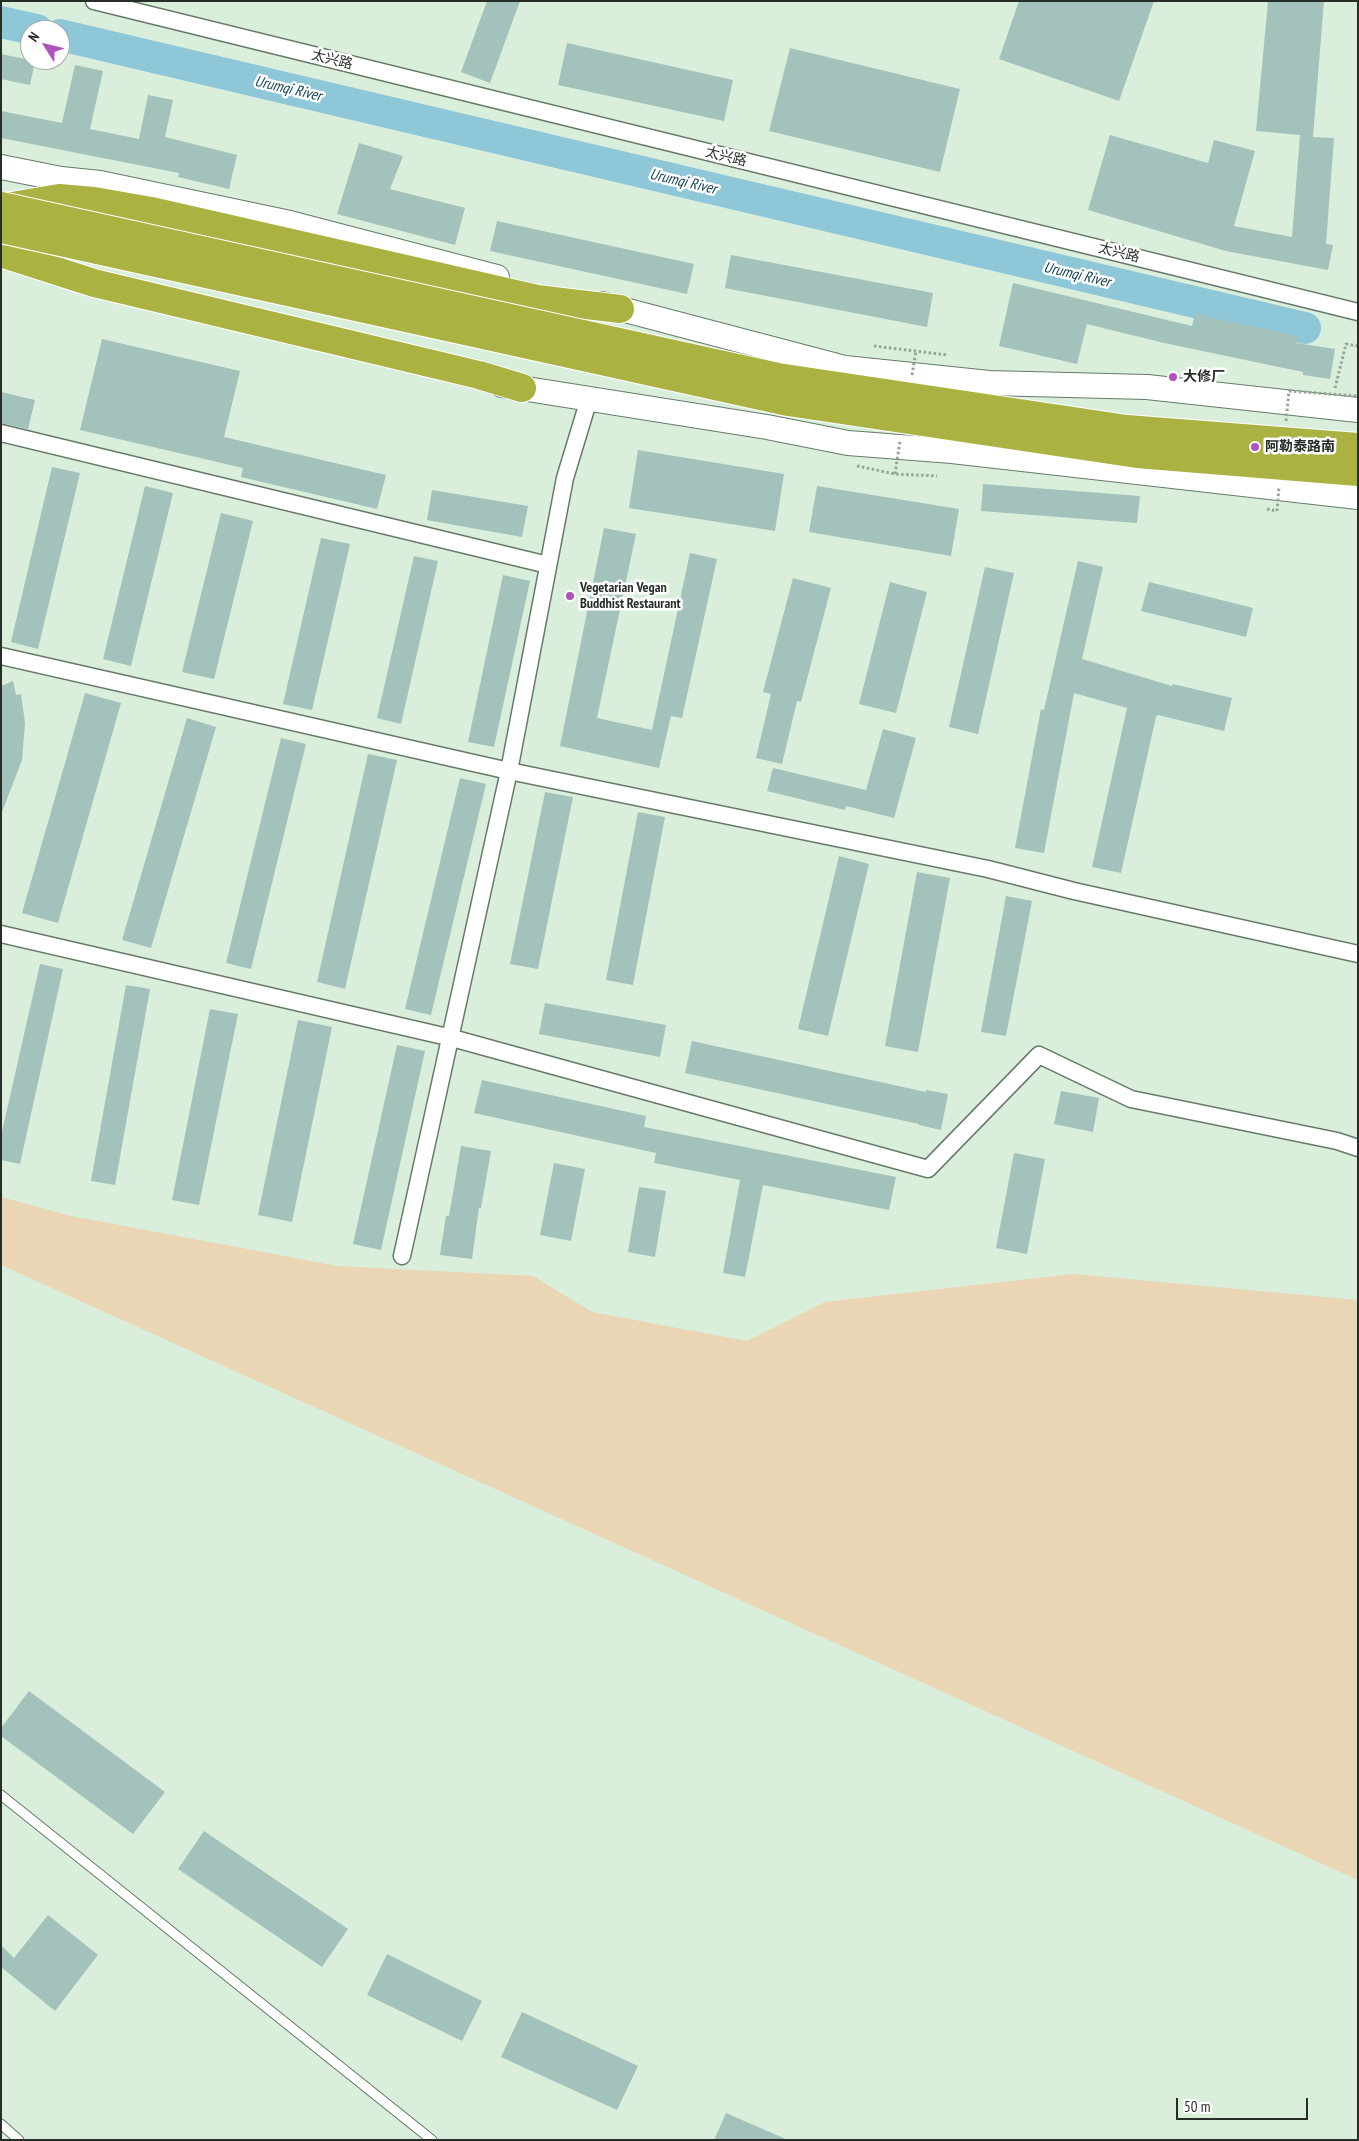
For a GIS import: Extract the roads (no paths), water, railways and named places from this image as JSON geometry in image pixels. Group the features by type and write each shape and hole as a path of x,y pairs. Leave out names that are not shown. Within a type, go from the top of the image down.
{"highway":[{"path":"3,214 59,198 94,201 160,213 537,300 620,309"},
{"path":"3,214 778,377 1127,429 1358,447"},
{"path":"3,214 788,402 1137,454 1358,472"},
{"path":"1,253 94,283 479,375 522,388"}],"main road":[{"path":"1,167 62,179 100,183 290,223 845,368 989,383 1147,387 1358,410"},
{"path":"1,261 169,309 431,374 767,427 848,443 952,451 1358,497"}],"street":[{"name":"太兴路","path":"94,1 1358,312"},
{"path":"402,1256 452,1038 509,770 565,478 589,399"},
{"path":"1,433 548,565"},
{"path":"1,656 509,770 988,869 1074,891 1358,954"},
{"path":"1,934 452,1038 928,1169 1039,1055 1131,1099 1337,1141 1358,1148"}],"lane":[{"path":"1,1794 432,2140"},
{"path":"1,2124 19,2140"}],"waterway":[{"name":"Urumqi River","path":"1,22 20,26"},
{"name":"Urumqi River","path":"70,37 1305,328"}],"place":[{"name":"大修厂","path":"1173,377"},
{"name":"阿勒泰路南","path":"1255,447"},
{"name":"Vegetarian Vegan Buddhist Restaurant","path":"570,596"}]}
